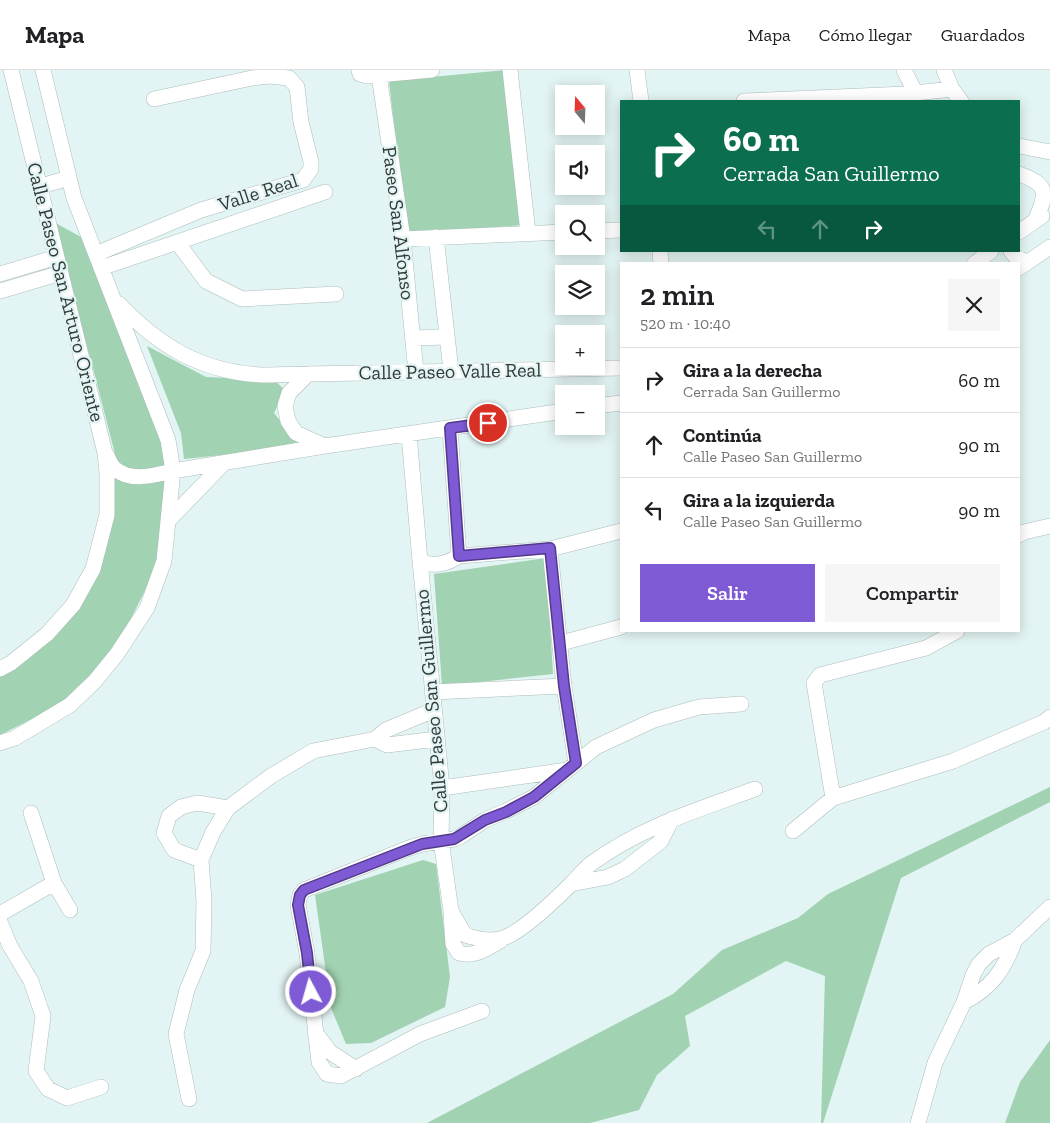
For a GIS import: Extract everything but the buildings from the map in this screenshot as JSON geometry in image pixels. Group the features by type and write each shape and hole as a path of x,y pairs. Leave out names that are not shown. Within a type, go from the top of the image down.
{"street":[{"name":"Calle Paseo San Arturo Oriente","path":"0,669 11,663 47,634 74,605 93,569 107,515 106,453 12,70"},
{"name":"Calle Paseo San Arturo Oriente","path":"0,743 15,738 70,705 95,681 117,654 147,608 164,561 172,471 168,440 74,198 43,70"},
{"path":"359,70 360,74 367,76 432,70"},
{"path":"510,70 528,234"},
{"path":"637,70 641,100"},
{"path":"904,70 917,97"},
{"path":"787,100 956,95 944,70"},
{"name":"Paseo San Alfonso","path":"379,75 403,239 416,372"},
{"name":"Valle Real","path":"99,260 201,210 303,180 311,169 301,122 297,87 289,78 269,76 252,78 154,99"},
{"path":"1020,146 1050,152"},
{"path":"1020,174 1034,180 1043,188 1044,200 1035,221"},
{"path":"41,186 69,178"},
{"path":"99,260 177,242 325,192"},
{"path":"1020,231 1050,212"},
{"path":"605,231 620,230"},
{"path":"403,239 555,232"},
{"path":"436,237 451,371"},
{"path":"177,242 206,281 242,299 336,294"},
{"path":"1012,252 1024,265 1050,247"},
{"path":"977,262 990,252"},
{"path":"0,274 57,257"},
{"path":"0,291 61,273"},
{"name":"Calle Paseo Valle Real","path":"113,298 132,318 182,355 204,364 247,373 308,374 620,368"},
{"path":"412,338 447,337"},
{"path":"308,374 289,393 285,406 288,421 296,433 325,446"},
{"path":"605,405 620,402"},
{"path":"106,453 114,468 129,476 150,476 325,446 555,412"},
{"path":"450,428 459,556"},
{"name":"Calle Paseo San Guillermo","path":"409,435 442,788 441,840 454,839 485,820 506,812 534,797 596,747 654,720 699,707 741,704"},
{"path":"168,521 224,463"},
{"path":"1020,535 1050,526"},
{"path":"420,561 428,565 455,560 459,556 550,548 620,531"},
{"path":"442,788 572,766 571,732 564,686 550,548"},
{"path":"561,643 620,627"},
{"path":"833,798 814,682 816,678 820,675 926,648 955,632"},
{"path":"432,692 564,686"},
{"path":"189,1099 176,1034 187,990 203,951 204,901 201,860 213,832 228,808 271,776 313,751 374,739 386,730 434,710"},
{"path":"793,831 833,798 953,761 1044,722 1050,717"},
{"path":"571,732 596,747"},
{"path":"374,739 387,745 437,740"},
{"path":"482,1011 420,1034 341,1076 327,1074 318,1062 307,953 298,905 300,895 304,890 409,848 441,840 454,944 458,953 466,955 477,953 528,923 571,884 583,870 642,832 672,819 756,789"},
{"path":"201,860 174,850 164,833 169,816 181,807 197,803 228,808"},
{"path":"31,813 54,883 70,910"},
{"path":"571,884 608,877 625,869 661,841 672,819"},
{"path":"0,914 54,883"},
{"path":"918,1123 934,1063 964,1002 973,975 979,964 989,954 1015,940 1050,907"},
{"path":"451,911 465,935 481,940 504,938"},
{"path":"0,922 10,946 32,981 43,1016 36,1071 48,1089 67,1098 101,1087"},
{"path":"964,1002 978,995 1000,973 1009,957 1015,940"}],"green space":[{"path":"506,70 523,225 407,235 389,81"},
{"path":"52,221 90,242 164,444 169,481 160,560 114,653 64,703 0,735 0,673 91,583 117,462"},
{"path":"147,346 206,377 274,380 285,390 274,413 301,447 184,459 181,433"},
{"path":"546,558 553,674 442,686 434,574"},
{"path":"1050,787 1050,802 901,878 823,1123 821,1123 825,976 786,961 685,1016 690,1046 657,1075 639,1110 590,1123 427,1123 673,994 722,950 798,918 828,894"},
{"path":"423,860 436,864 450,977 445,1007 371,1043 346,1044 331,1008 315,895"},
{"path":"1050,1040 1050,1123 1005,1123 1020,1082"}],"route":[{"path":"311,992 307,953 298,905 300,895 304,890 409,848 461,836 476,824 506,812 534,797 576,763 564,686 550,548 459,556 450,428 488,423"}]}
